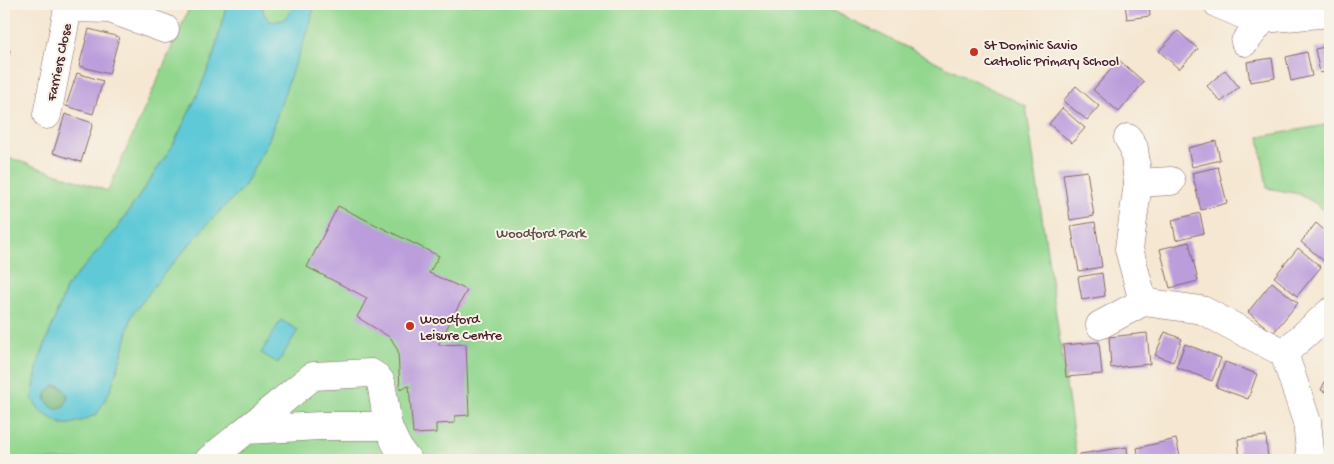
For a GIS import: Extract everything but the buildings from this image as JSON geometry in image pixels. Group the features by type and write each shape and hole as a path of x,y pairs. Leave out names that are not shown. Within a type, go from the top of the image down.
{"street":[{"path":"1218,4 1244,15 1263,19 1320,14 1330,9"},
{"name":"Farriers Close","path":"47,115 67,6 110,9 165,29"},
{"path":"1245,42 1263,19"},
{"path":"1128,138 1134,148 1138,183 1129,249 1143,302"},
{"path":"1138,183 1171,181"},
{"path":"1100,325 1143,302 1202,310 1284,353 1307,422 1311,460"},
{"path":"1284,353 1330,312"},
{"path":"209,460 313,376 371,373 377,376 381,382 388,426 399,449 408,460"},
{"path":"246,430 320,426 388,426"}],"green space":[{"name":"Woodford Park","path":"191,4 819,4 1026,106 1077,460 4,460 4,156 108,191"},
{"path":"1330,124 1330,216 1315,203 1299,194 1267,188 1259,137"},
{"path":"57,386 65,389 68,397 65,405 57,408 49,405 46,397 49,389"}],"water":[{"path":"227,4 263,4 263,12 269,21 278,21 288,16 293,4 315,4 308,31 269,139 244,187 209,222 162,276 132,315 111,389 97,414 70,424 62,424 42,413 32,399 38,363 67,286 116,230 172,147 212,60","holes":["56,385 61,386 68,395 65,405 58,409 51,406 45,398 52,387"]},
{"path":"281,320 298,330 278,363 261,353"}],"place":[{"name":"St Dominic Savio Catholic Primary School","path":"974,52"},
{"name":"Woodford Leisure Centre","path":"410,326"}]}
